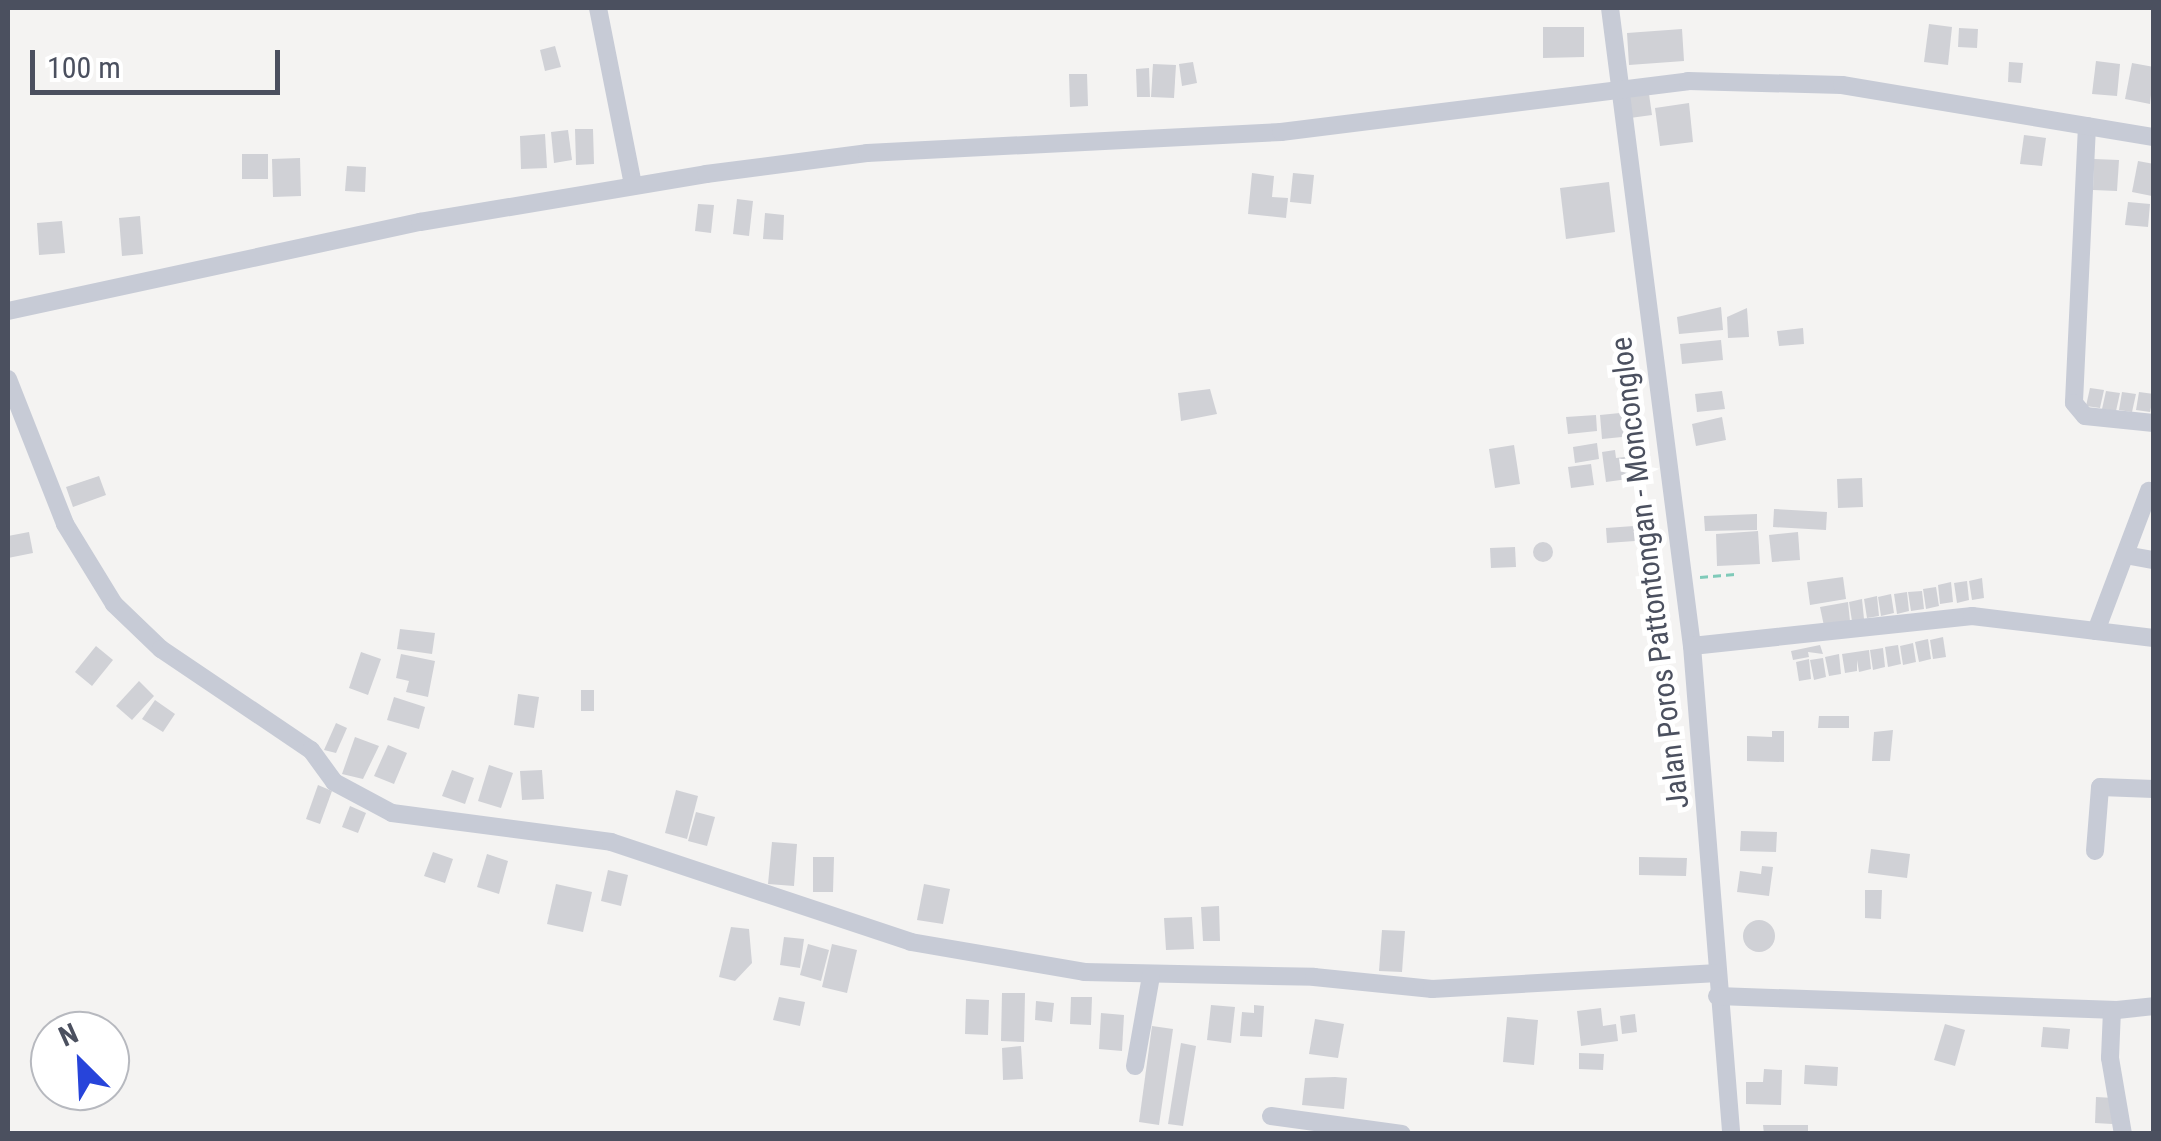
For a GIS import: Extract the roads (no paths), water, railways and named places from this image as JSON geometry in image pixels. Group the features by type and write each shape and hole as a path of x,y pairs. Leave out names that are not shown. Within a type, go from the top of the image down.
{"street":[{"path":"598,8 633,185"},
{"name":"Jalan Poros Pattontongan - Moncongloe","path":"1610,8 1692,646 1714,972 1732,1134"},
{"path":"8,311 420,222 633,185 867,153 1281,132 1730,79 1842,86 2154,137"},
{"path":"2087,126 2074,403 2085,416 2154,423"},
{"path":"8,379 65,524 114,604 161,649 312,750 334,782 378,805 480,829 611,842 911,942 1084,972 1296,976 1432,989 1714,972"},
{"path":"2096,630 2149,491"},
{"path":"2125,555 2154,560"},
{"path":"1692,646 1972,616 2154,638"},
{"path":"2095,851 2100,787 2154,789"},
{"path":"1135,1066 1151,976"},
{"path":"1717,996 2112,1010 2154,1006"},
{"path":"2112,1010 2110,1058 2123,1134"},
{"path":"1271,1116 1402,1134"}]}
